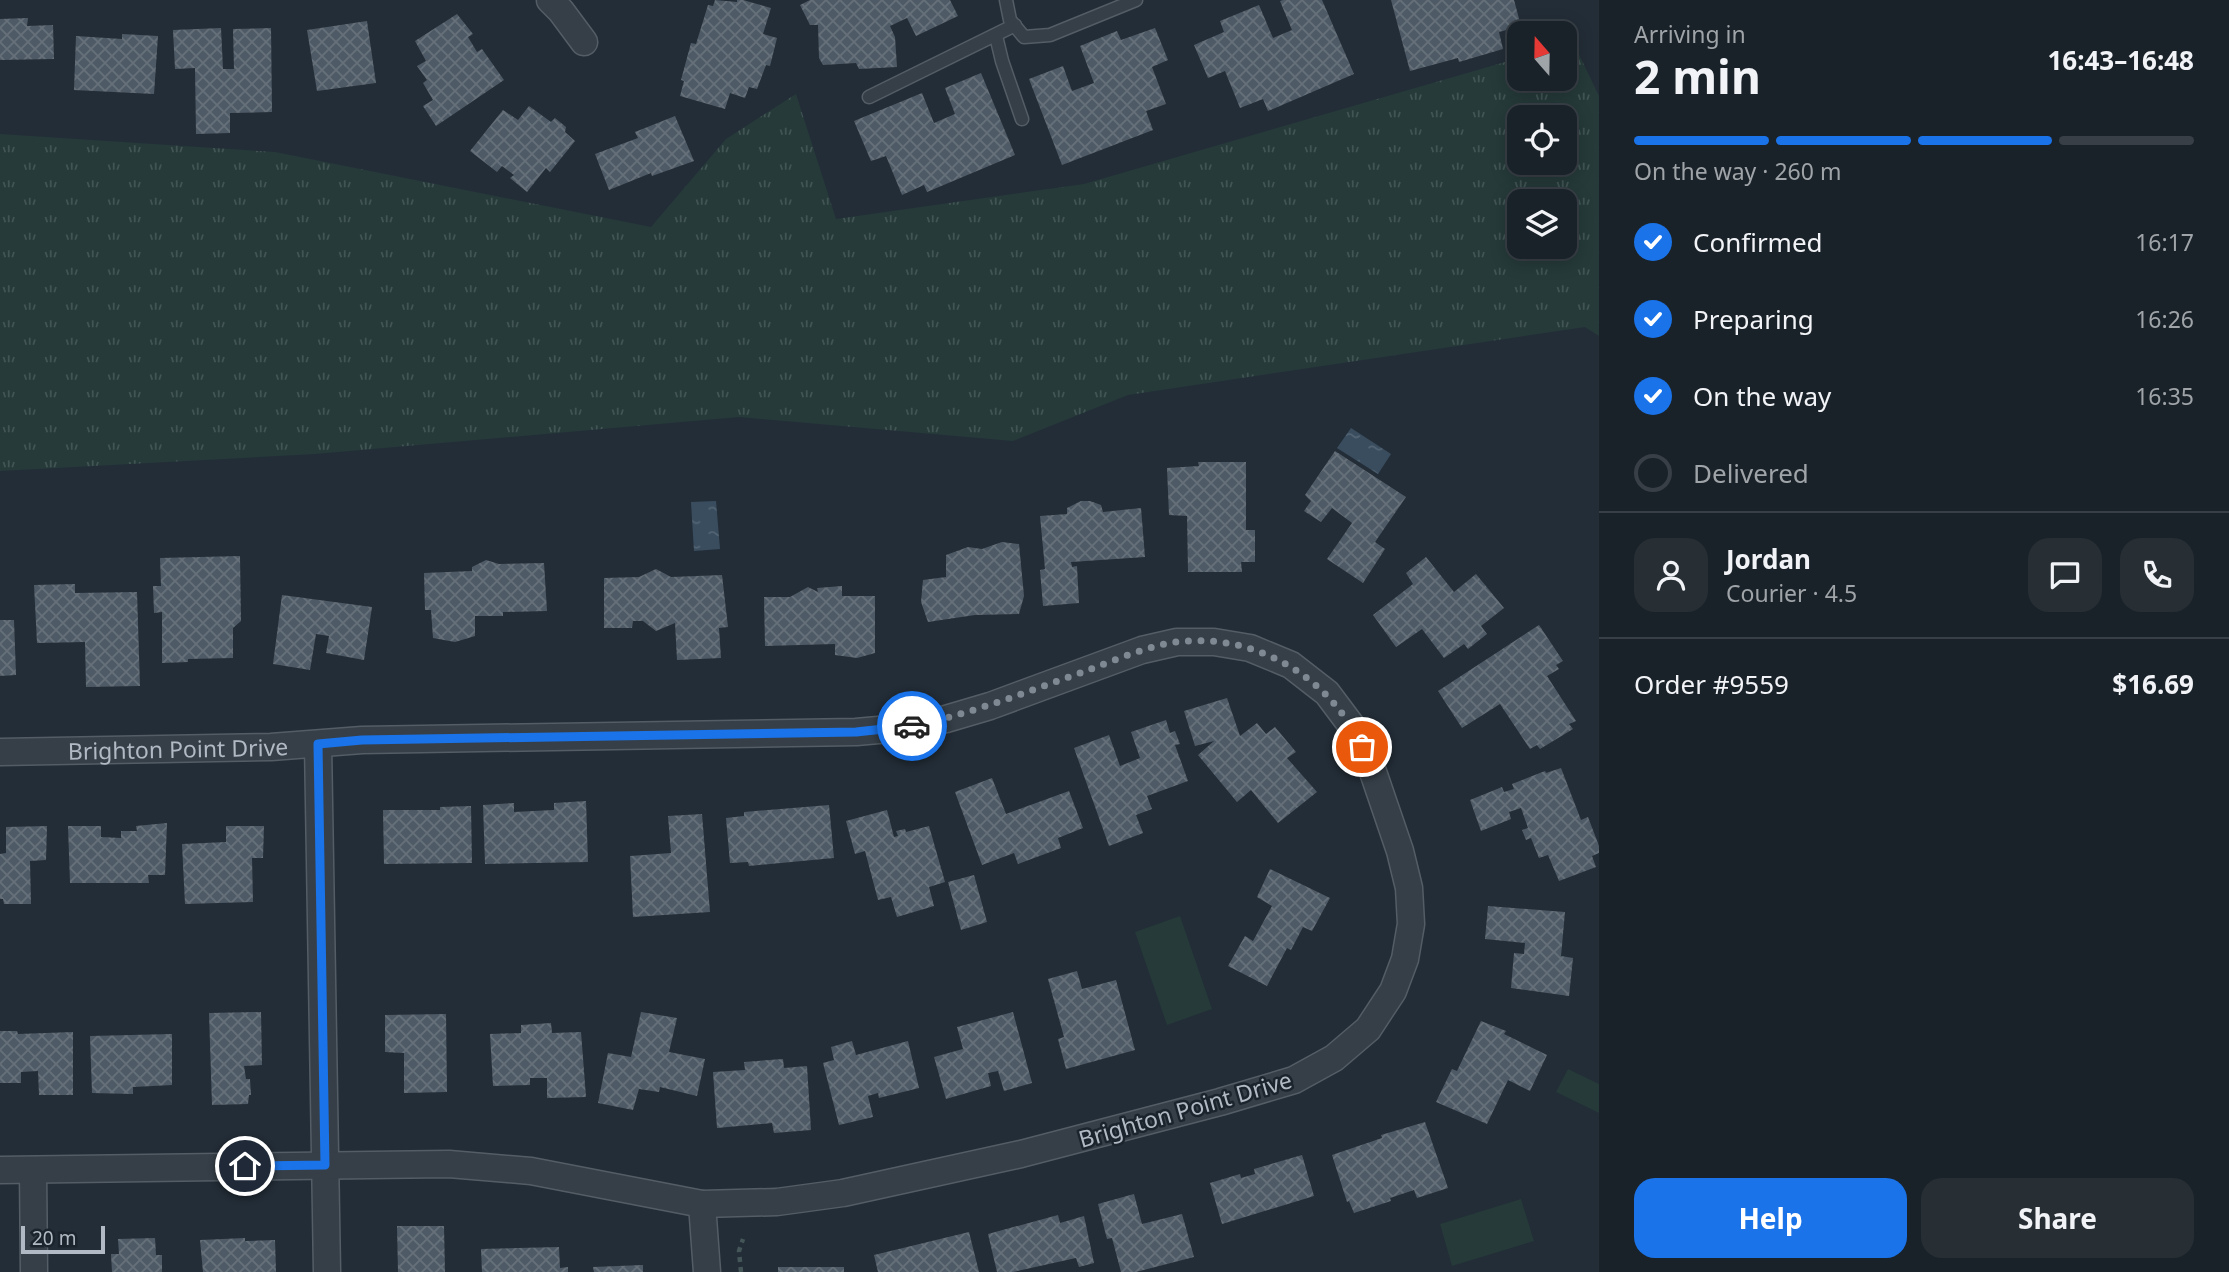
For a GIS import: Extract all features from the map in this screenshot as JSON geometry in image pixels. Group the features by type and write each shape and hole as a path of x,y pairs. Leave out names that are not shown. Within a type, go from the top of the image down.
{"street":[{"path":"550,0 584,42"},
{"name":"Brighton Point Drive","path":"0,752 271,747 362,740 842,733 901,728 946,719 990,705 1142,650 1177,642 1214,642 1250,648 1291,666 1327,693 1354,729 1371,766 1400,851 1409,888 1411,924 1405,958 1393,992 1368,1029 1334,1058 1294,1080 1021,1154 843,1193 778,1202 702,1204 531,1171 449,1164 0,1170"},
{"path":"318,744 327,1272"},
{"path":"33,1170 34,1272"},
{"path":"702,1204 707,1272"}],"lane":[{"path":"1006,0 1010,20 1024,37 1050,35 1136,0"},
{"path":"869,97 1015,25"},
{"path":"996,36 1022,119"}],"path":[{"path":"741,1272 739,1251 743,1240"}],"green space":[{"path":"1577,50 1599,96 1599,336 1585,327 1128,395 1013,441 739,417 315,454 0,471 0,134 275,152 651,227 726,139 796,94 836,219 1084,184 1507,61 1507,91 1577,91"},
{"path":"1180,916 1212,1009 1167,1025 1135,932"},
{"path":"1568,1069 1599,1084 1599,1113 1556,1092"},
{"path":"1521,1199 1534,1241 1452,1266 1440,1224"}],"water":[{"path":"1351,428 1391,454 1378,474 1337,448"},
{"path":"716,501 720,549 694,551 691,502"}],"building":[{"path":"715,0 743,0 771,8 763,34 777,38 770,66 766,65 757,89 749,87 745,98 730,93 725,109 680,96 684,81 681,80 691,43 696,44 708,5 713,6"},
{"path":"810,0 950,0 958,16 916,36 907,18 890,26 895,37 897,67 859,69 856,63 823,65 819,58 818,25 810,25 800,5"},
{"path":"1322,0 1354,74 1268,111 1263,99 1240,108 1225,71 1208,78 1194,45 1224,32 1220,21 1259,5 1273,38 1292,30 1280,1"},
{"path":"1391,0 1514,0 1520,21 1507,21 1507,30 1499,32 1503,49 1459,62 1458,58 1410,71"},
{"path":"457,14 473,34 468,37 477,52 482,49 504,80 436,126 423,106 433,100 423,83 427,80 417,66 426,61 415,41"},
{"path":"28,18 27,26 53,25 54,59 0,60 0,19"},
{"path":"367,21 376,83 317,91 307,30"},
{"path":"221,28 223,69 234,69 233,29 271,28 272,112 230,113 230,133 196,134 195,68 175,69 173,30"},
{"path":"1155,28 1168,60 1152,67 1166,104 1146,111 1153,130 1062,165 1029,79 1063,66 1072,91 1094,83 1080,46 1117,31 1121,40"},
{"path":"122,34 158,36 154,94 74,90 76,36 122,39"},
{"path":"981,73 1015,155 927,192 924,185 902,195 886,156 871,161 854,121 922,93 934,123 955,114 945,88"},
{"path":"529,106 551,122 555,118 566,127 565,132 575,141 550,172 546,168 527,192 510,178 514,175 502,166 497,172 470,151 503,110 518,120"},
{"path":"675,116 694,161 652,176 651,173 609,190 595,154 638,138 635,132"},
{"path":"1335,451 1406,497 1375,542 1385,549 1363,583 1327,559 1352,523 1332,508 1321,522 1304,511 1311,501 1305,495"},
{"path":"1198,462 1246,462 1246,530 1255,530 1255,562 1241,562 1242,572 1188,572 1187,516 1169,515 1167,468 1199,466"},
{"path":"1081,501 1101,505 1103,512 1141,508 1145,557 1071,562 1072,567 1077,566 1079,603 1043,606 1040,570 1045,569 1040,516 1067,514 1067,508"},
{"path":"1002,542 1019,544 1024,596 1019,614 975,615 928,622 921,602 923,580 946,577 946,555 968,547 982,549"},
{"path":"240,556 241,621 233,628 233,658 188,659 188,662 162,663 162,612 154,613 153,586 161,586 160,558"},
{"path":"1426,557 1454,592 1476,574 1504,608 1481,626 1487,634 1468,649 1464,644 1444,658 1422,629 1396,647 1373,615 1413,584 1406,573"},
{"path":"486,560 499,564 544,563 547,611 475,616 475,636 455,642 433,638 431,610 425,610 424,573 472,571 472,567"},
{"path":"656,569 671,577 722,575 728,627 719,628 721,658 677,660 675,623 656,631 643,621 633,621 632,628 604,628 604,578 639,577"},
{"path":"75,584 75,593 137,592 140,686 86,687 85,642 37,643 34,585"},
{"path":"842,586 842,596 875,596 875,653 857,658 835,655 835,644 765,646 764,597 790,597 808,587 818,592 817,588"},
{"path":"282,595 372,607 364,660 326,653 329,636 316,634 310,670 273,664"},
{"path":"0,620 14,620 16,675 0,676"},
{"path":"1539,625 1563,661 1556,665 1559,669 1547,676 1576,721 1569,724 1573,729 1540,749 1537,745 1530,749 1500,704 1462,728 1438,691"},
{"path":"1227,698 1240,736 1257,723 1266,734 1275,727 1296,752 1287,758 1317,792 1278,823 1251,790 1237,802 1198,755 1214,741 1195,746 1184,711"},
{"path":"1166,720 1170,733 1175,731 1180,744 1175,745 1188,781 1147,796 1152,809 1136,815 1143,833 1109,846 1074,748 1109,735 1120,766 1140,758 1131,732"},
{"path":"1561,768 1581,820 1588,817 1599,853 1592,856 1596,867 1559,881 1548,855 1539,858 1531,838 1526,840 1522,830 1528,828 1521,808 1509,812 1511,819 1481,831 1470,800 1502,787 1504,792 1514,789 1512,784 1545,771 1546,773"},
{"path":"992,778 1006,814 1069,791 1083,828 1058,838 1061,848 1018,864 1014,853 982,865 955,792"},
{"path":"586,801 588,862 485,864 483,805 514,803 514,812 554,810 554,803"},
{"path":"829,805 834,858 749,866 748,862 730,863 726,818 744,816 744,812"},
{"path":"471,806 472,863 384,864 383,810 440,810 440,807"},
{"path":"887,810 894,837 898,836 896,831 905,829 906,832 929,826 945,882 929,887 934,906 897,917 891,897 878,900 865,851 855,854 846,821"},
{"path":"702,814 710,912 633,917 630,856 671,853 668,816"},
{"path":"167,823 165,875 148,875 149,883 70,883 68,826 101,826 101,837 121,838 121,831 137,831 136,826"},
{"path":"47,826 46,860 30,861 31,904 4,904 3,899 0,899 0,854 6,853 6,827"},
{"path":"226,826 264,826 263,858 252,858 253,902 185,904 182,844 226,842"},
{"path":"1270,869 1330,898 1312,931 1303,927 1291,950 1287,948 1267,986 1228,966 1245,936 1253,941 1272,906 1257,897"},
{"path":"974,875 987,922 961,930 948,882"},
{"path":"1488,906 1565,912 1561,956 1573,958 1569,996 1511,988 1514,953 1524,954 1525,943 1485,939"},
{"path":"1077,971 1082,989 1116,980 1135,1050 1066,1069 1058,1039 1064,1037 1048,979"},
{"path":"261,1012 262,1065 244,1066 246,1079 250,1079 251,1095 248,1104 212,1105 209,1013"},
{"path":"641,1012 677,1018 669,1052 705,1059 697,1096 660,1087 659,1092 639,1089 633,1110 598,1103 608,1053 631,1057"},
{"path":"1013,1012 1032,1083 1004,1091 998,1071 988,1073 991,1086 946,1099 934,1057 963,1049 957,1027"},
{"path":"446,1014 447,1092 404,1093 404,1053 385,1052 385,1015"},
{"path":"1481,1021 1506,1031 1504,1034 1547,1055 1530,1091 1508,1080 1487,1124 1436,1102 1452,1069 1457,1071"},
{"path":"551,1023 552,1033 581,1032 586,1097 547,1098 547,1078 530,1078 530,1085 493,1086 490,1034 521,1033 521,1025"},
{"path":"0,1031 17,1031 18,1034 73,1032 73,1095 39,1095 38,1071 21,1072 21,1083 0,1083"},
{"path":"172,1034 172,1085 133,1087 133,1094 92,1093 90,1036"},
{"path":"852,1041 856,1055 908,1041 919,1088 879,1098 878,1093 868,1096 873,1117 839,1125 823,1063 834,1060 831,1047"},
{"path":"783,1059 784,1068 807,1066 811,1130 774,1133 772,1123 717,1128 713,1072 745,1070 744,1062"},
{"path":"1425,1122 1448,1188 1417,1198 1414,1190 1354,1213 1349,1201 1347,1202 1332,1155 1382,1138 1381,1135"},
{"path":"1302,1155 1314,1196 1222,1224 1210,1183 1240,1174 1241,1178 1255,1174 1254,1169"},
{"path":"1134,1194 1142,1224 1182,1214 1194,1257 1136,1272 1121,1272 1112,1238 1107,1239 1098,1204"},
{"path":"1058,1215 1060,1223 1084,1216 1094,1263 1079,1267 1076,1258 1013,1272 997,1272 988,1234"},
{"path":"397,1226 444,1226 445,1272 398,1272"},
{"path":"969,1232 979,1272 878,1272 874,1255"},
{"path":"155,1238 156,1255 162,1255 162,1272 112,1272 111,1254 119,1254 118,1239"},
{"path":"245,1238 245,1241 275,1240 276,1272 203,1272 200,1240"},
{"path":"559,1247 560,1268 568,1267 568,1272 482,1272 481,1249"},
{"path":"643,1265 643,1272 594,1272 593,1267"},
{"path":"778,1267 844,1267 844,1272 778,1272"}],"way so far":[{"path":"912,726 990,705 1142,650 1177,642 1214,642 1250,648 1291,666 1327,693 1354,729 1362,747"}],"route":[{"path":"245,1166 325,1165 318,744 362,740 856,732 912,726"}]}
